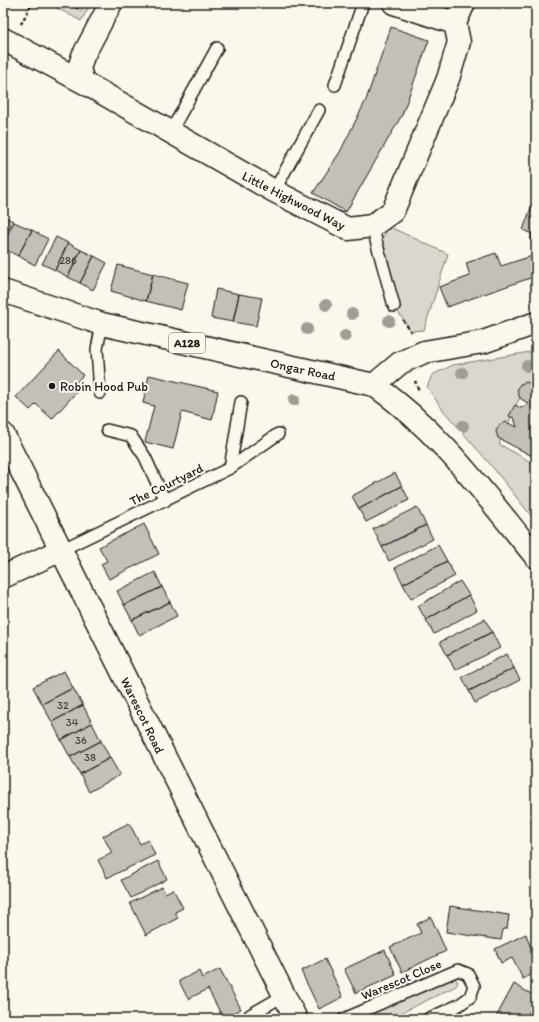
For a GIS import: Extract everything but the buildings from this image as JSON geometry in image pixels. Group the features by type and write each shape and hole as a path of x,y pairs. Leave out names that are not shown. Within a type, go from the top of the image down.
{"street":[{"path":"83,82 79,68 83,56 111,3"},
{"path":"394,3 455,23 464,3"},
{"name":"Little Highwood Way","path":"7,41 83,82 274,191 348,229 372,226 393,211 445,86 458,42 455,23"},
{"name":"Ongar Road","path":"3,291 102,324 374,385 396,400 425,425 536,557"},
{"path":"374,385 395,366 424,352 483,342 536,323"},
{"name":"Warescot Road","path":"3,434 283,996 296,1019"},
{"path":"3,576 61,550"}],"lane":[{"path":"335,85 363,3"},
{"path":"170,133 217,48"},
{"path":"274,191 319,110"},
{"path":"372,226 394,306"},
{"path":"100,393 97,349 102,324"},
{"path":"230,468 241,402"},
{"path":"107,430 131,436 145,457 165,501"},
{"name":"The Courtyard","path":"61,550 165,501 230,468 278,434"},
{"name":"Warescot Close","path":"344,1019 458,970 468,974 474,986 470,997 459,1005 428,1019"},
{"path":"250,1019 250,1015 283,996"}],"path":[{"path":"394,306 413,336"},
{"path":"415,374 414,380 420,395"}],"shaded area":[{"path":"48,3 91,3 81,21"},
{"path":"390,227 448,254 424,330 411,331 394,306 377,245"},
{"path":"536,351 536,382 524,388 499,444 536,465 536,522 490,464 443,410 427,387 432,375 453,365"},
{"path":"451,978 456,979 458,982 456,986 389,1019 354,1019"}],"place":[{"name":"Robin Hood Pub","path":"52,386"}]}
